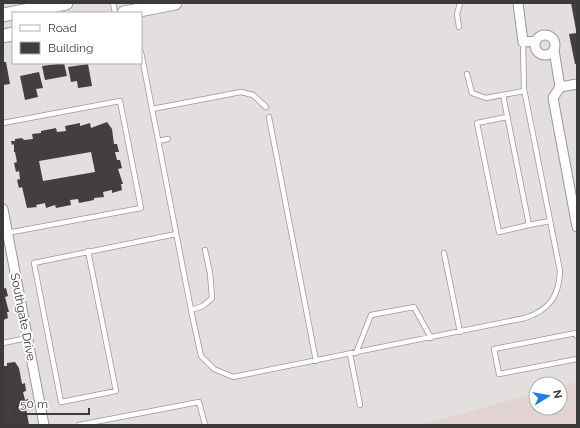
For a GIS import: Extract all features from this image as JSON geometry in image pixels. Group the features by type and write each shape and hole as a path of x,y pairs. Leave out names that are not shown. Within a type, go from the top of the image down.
{"main road":[{"path":"19,12 66,3"},
{"path":"131,11 175,3"}],"street":[{"path":"518,3 523,42 536,41"},
{"path":"554,50 548,54 541,54 536,50 536,41 541,35 550,36 555,41 554,50 560,87 553,98 577,227"},
{"path":"560,87 577,84"},
{"name":"Southgate Drive","path":"3,209 44,425"}],"lane":[{"path":"459,27 457,14 460,3"},
{"path":"142,57 191,310 202,356 214,369 233,377 525,318 539,313 549,304 559,284 560,271 524,90 523,42"},
{"path":"467,74 472,93 486,98 524,90"},
{"path":"152,109 241,92 254,95 266,107"},
{"path":"503,95 529,225"},
{"path":"3,123 120,101 141,208 6,228"},
{"path":"269,117 316,361"},
{"path":"507,117 477,123 499,232 550,221"},
{"path":"158,141 168,139"},
{"path":"88,251 116,391 61,402 34,263 88,251 176,234"},
{"path":"191,310 203,306 212,298 210,273 205,250"},
{"path":"444,253 460,332"},
{"path":"356,353 371,315 414,307 431,338"},
{"path":"577,336 576,334 494,349 499,374 577,359"},
{"path":"3,343 27,338"},
{"path":"350,354 360,404"},
{"path":"79,425 199,402 205,425"}],"shaded area":[{"path":"577,382 577,425 421,425 528,395 528,416 568,416 568,385"}],"building":[{"path":"571,3 577,3 576,30"},
{"path":"577,33 577,64 575,64 569,34"},
{"path":"3,62 6,62 10,84 3,85"},
{"path":"64,64 67,76 45,80 42,66"},
{"path":"88,64 92,86 78,88 77,81 71,82 68,67"},
{"path":"39,72 43,88 36,89 38,97 25,100 20,76"},
{"path":"107,122 112,129 114,144 117,144 119,152 115,152 117,160 120,160 122,168 118,169 123,184 121,184 122,190 112,193 112,190 103,192 104,197 94,198 94,200 79,203 78,199 70,200 71,205 56,208 55,205 46,208 45,203 36,205 37,207 27,208 22,187 19,188 17,180 20,179 19,171 16,172 14,163 17,162 14,152 14,144 12,145 11,141 22,138 24,140 33,139 32,134 41,133 41,131 56,128 57,132 66,131 65,126 80,123 80,126 90,123 91,128","holes":["91,152 95,172 43,181 39,161"]},
{"path":"6,288 8,296 5,297 9,312 7,312 8,318 3,320 3,289"},
{"path":"15,362 19,368 22,384 25,383 26,391 23,392 25,400 28,399 30,408 26,408 29,425 3,425 3,366 7,366 7,363"}]}
